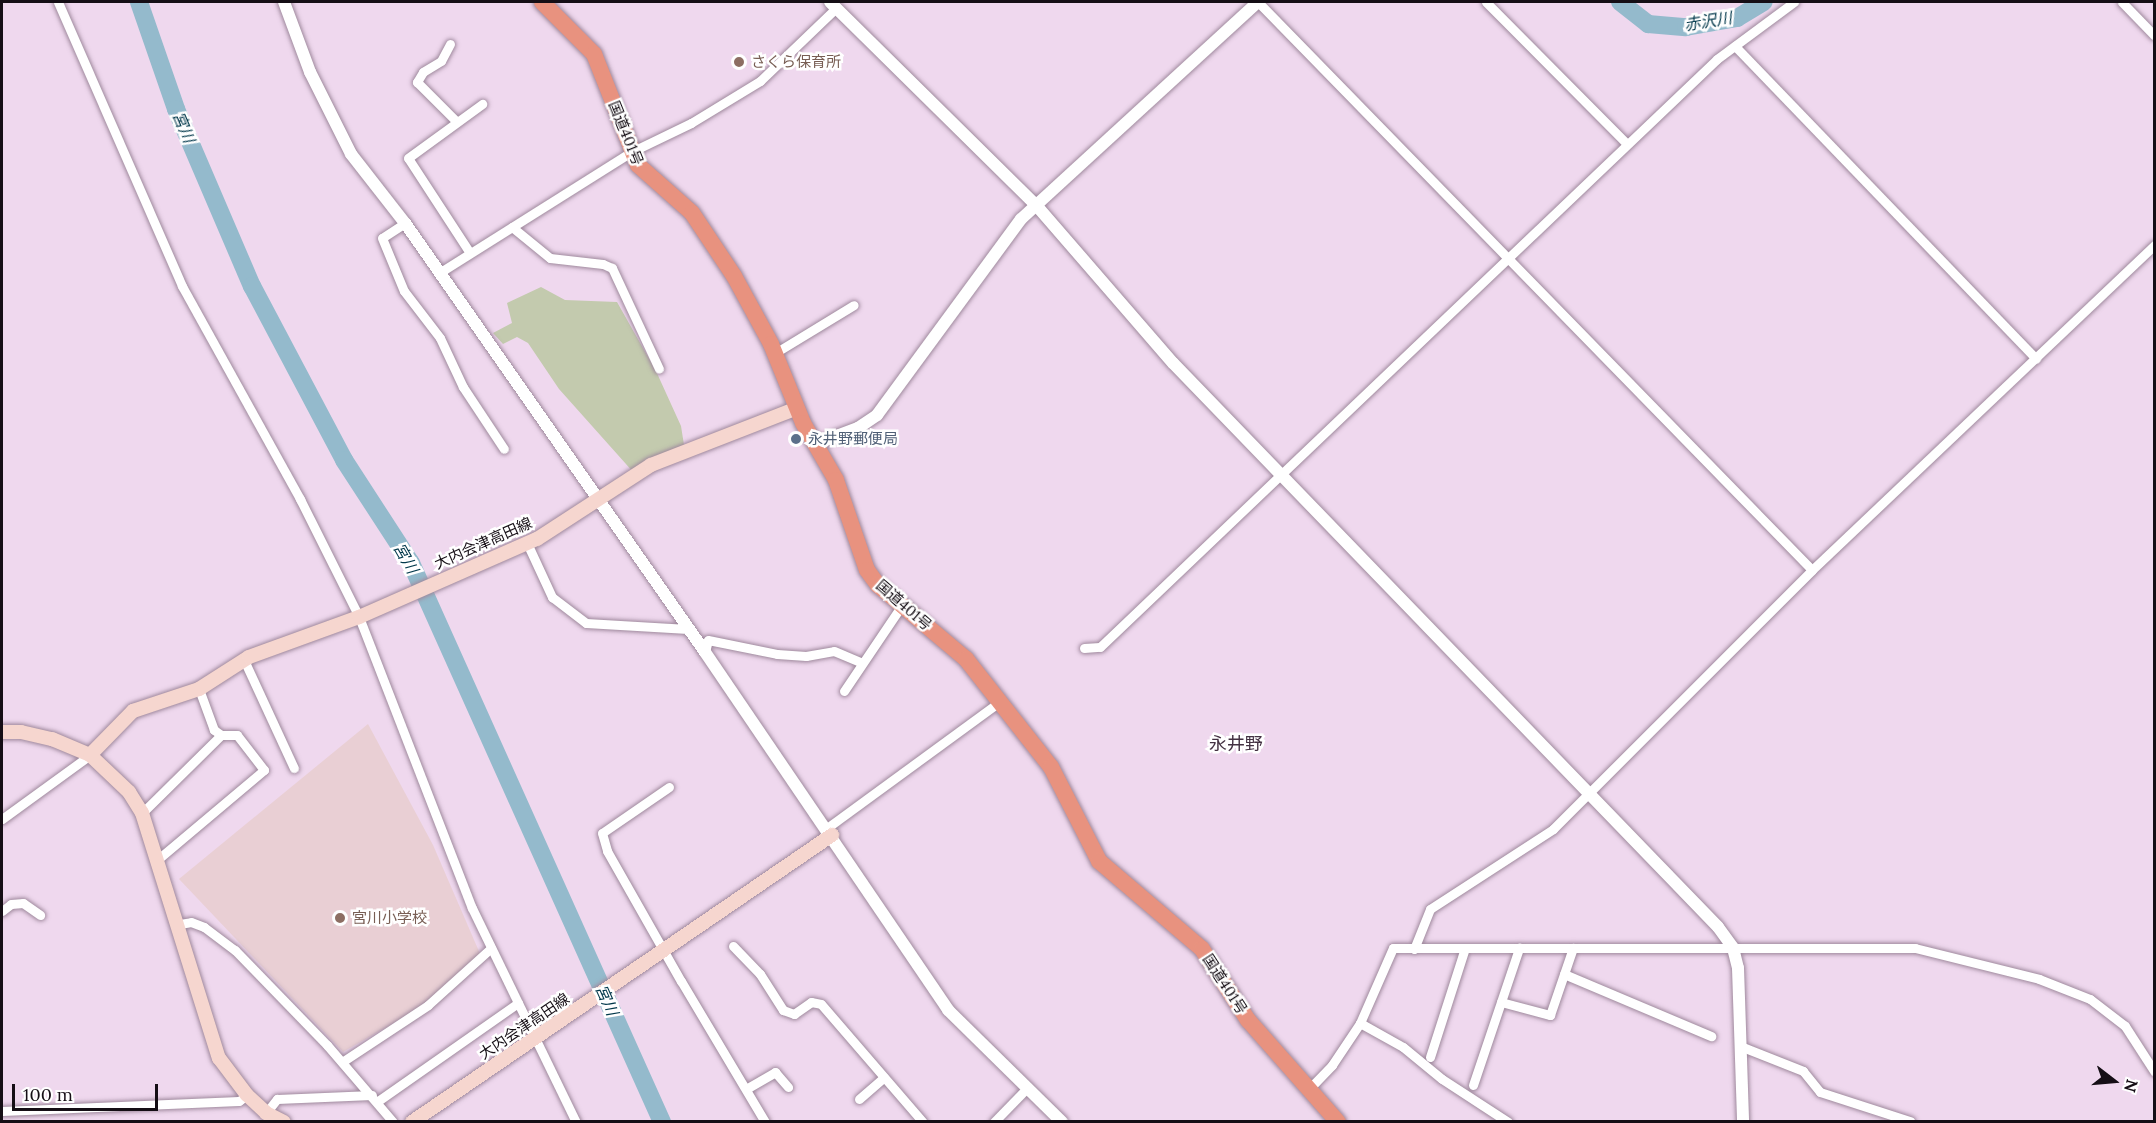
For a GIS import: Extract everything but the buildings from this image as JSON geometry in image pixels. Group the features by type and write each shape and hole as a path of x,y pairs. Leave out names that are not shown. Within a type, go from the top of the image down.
{"highway":[{"name":"国道401号","path":"542,2 594,54 632,152 642,171 685,206 706,232 775,353 797,408 836,480 867,570 902,605 950,642 1051,767 1099,861 1202,949 1238,1007 1338,1122"}],"main road":[{"name":"大内会津高田線","path":"90,755 133,711 198,689 244,660 359,617 527,543 651,465 797,408"},
{"path":"2,732 21,732 52,740 90,755 114,774 142,813 180,924 219,1058 247,1095 266,1113 284,1122"},
{"name":"大内会津高田線","path":"412,1122 537,1039 829,832"}],"street":[{"path":"58,2 182,286 300,500 359,617 472,908 576,1122"},
{"path":"284,2 310,72 339,132 705,652 948,1010 1062,1122"},
{"path":"816,444 858,428 877,415 1021,219 1258,2 1505,258 1812,570"},
{"path":"1486,2 1627,144"},
{"path":"1777,2 1784,10"},
{"path":"1084,648 1100,647 1627,144 1735,46 1794,2"},
{"path":"2122,2 2154,35"},
{"path":"439,273 632,152 692,123 768,75 833,5 1036,205 1173,363 1718,927 1733,948 1740,998 1743,1122"},
{"path":"450,44 441,61 423,72 417,81 456,121"},
{"path":"1735,46 2036,359"},
{"path":"470,254 408,158 482,104"},
{"path":"405,223 382,238 404,291 440,338 463,387 504,449"},
{"path":"512,227 550,258 603,264 612,268 659,369"},
{"path":"1414,949 1430,909 1527,849 1589,791 1812,570 2154,245"},
{"path":"775,353 854,305"},
{"path":"527,543 552,597 579,620 597,627 688,629"},
{"path":"844,691 902,605"},
{"path":"705,652 708,640 777,654 806,656 834,651 862,663"},
{"path":"244,660 294,768"},
{"path":"157,860 264,770 237,735 221,735 214,730 198,689"},
{"path":"829,832 999,702"},
{"path":"142,813 221,735"},
{"path":"2,819 90,755"},
{"path":"669,787 602,833 607,851 660,951 765,1122"},
{"path":"2,911 11,904 23,903 40,915"},
{"path":"180,924 191,922 204,927 235,950 342,1062 375,1098 393,1122"},
{"path":"733,946 760,974 783,1010 794,1014 813,1001 821,1004 920,1120"},
{"path":"342,1062 428,1005 491,948"},
{"path":"1308,1090 1332,1065 1360,1023 1386,957 1393,948 1915,948 2039,979 2090,999 2125,1026 2154,1071"},
{"path":"1430,1057 1465,948"},
{"path":"1473,1085 1519,948"},
{"path":"1501,1002 1550,1015 1573,948"},
{"path":"1564,974 1711,1036"},
{"path":"266,1113 277,1099 375,1098 518,1003"},
{"path":"1360,1023 1403,1047 1442,1079 1508,1122"},
{"path":"1740,1046 1803,1071 1820,1092 1910,1122"},
{"path":"746,1089 775,1072 788,1087"},
{"path":"859,1099 884,1077"},
{"path":"994,1122 1027,1088"},
{"path":"2,1112 239,1101 247,1095"}],"shaded area":[{"name":"宮川小学校","path":"368,724 433,845 481,956 427,1004 343,1052 179,879"}],"green space":[{"path":"541,287 565,300 617,302 656,371 681,426 684,445 634,473 559,389 528,343 517,337 503,344 493,333 512,323 507,303"}],"waterway":[{"name":"宮川","path":"139,2 176,109 252,286 344,460 411,563 662,1122"},
{"name":"赤沢川","path":"1620,2 1648,24 1686,27 1737,18 1764,2"}],"place":[{"name":"さくら保育所","path":"739,62"},
{"name":"永井野郵便局","path":"796,439"},
{"name":"宮川小学校","path":"340,918"}],"district":[{"name":"永井野","path":"1236,744"}]}
